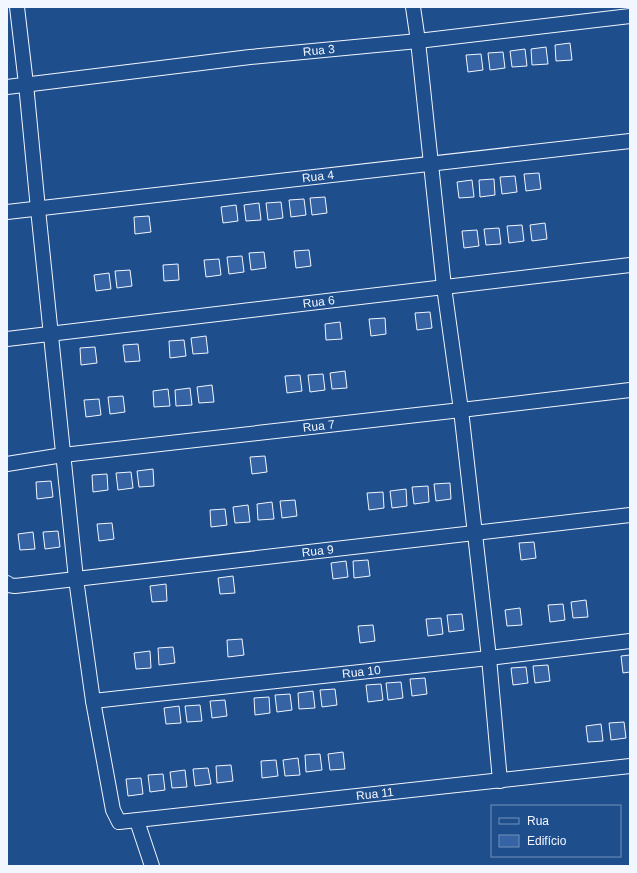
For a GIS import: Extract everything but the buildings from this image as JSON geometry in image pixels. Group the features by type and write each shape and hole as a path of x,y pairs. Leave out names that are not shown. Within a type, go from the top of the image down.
{"street":[{"path":"17,7 76,579 93,701"},
{"path":"413,7 432,164 444,287 461,410 489,658 500,781"},
{"name":"Rua 3","path":"7,87 250,57 418,41 630,16"},
{"name":"Rua 4","path":"7,212 630,141"},
{"name":"Rua 6","path":"7,339 630,265"},
{"name":"Rua 7","path":"7,464 63,455 630,390"},
{"name":"Rua 9","path":"7,583 8,585 15,586 630,515"},
{"name":"Rua 10","path":"93,701 489,658 630,641"},
{"name":"Rua 11","path":"93,701 113,810 119,822 630,766"},
{"path":"137,821 152,866"}]}
